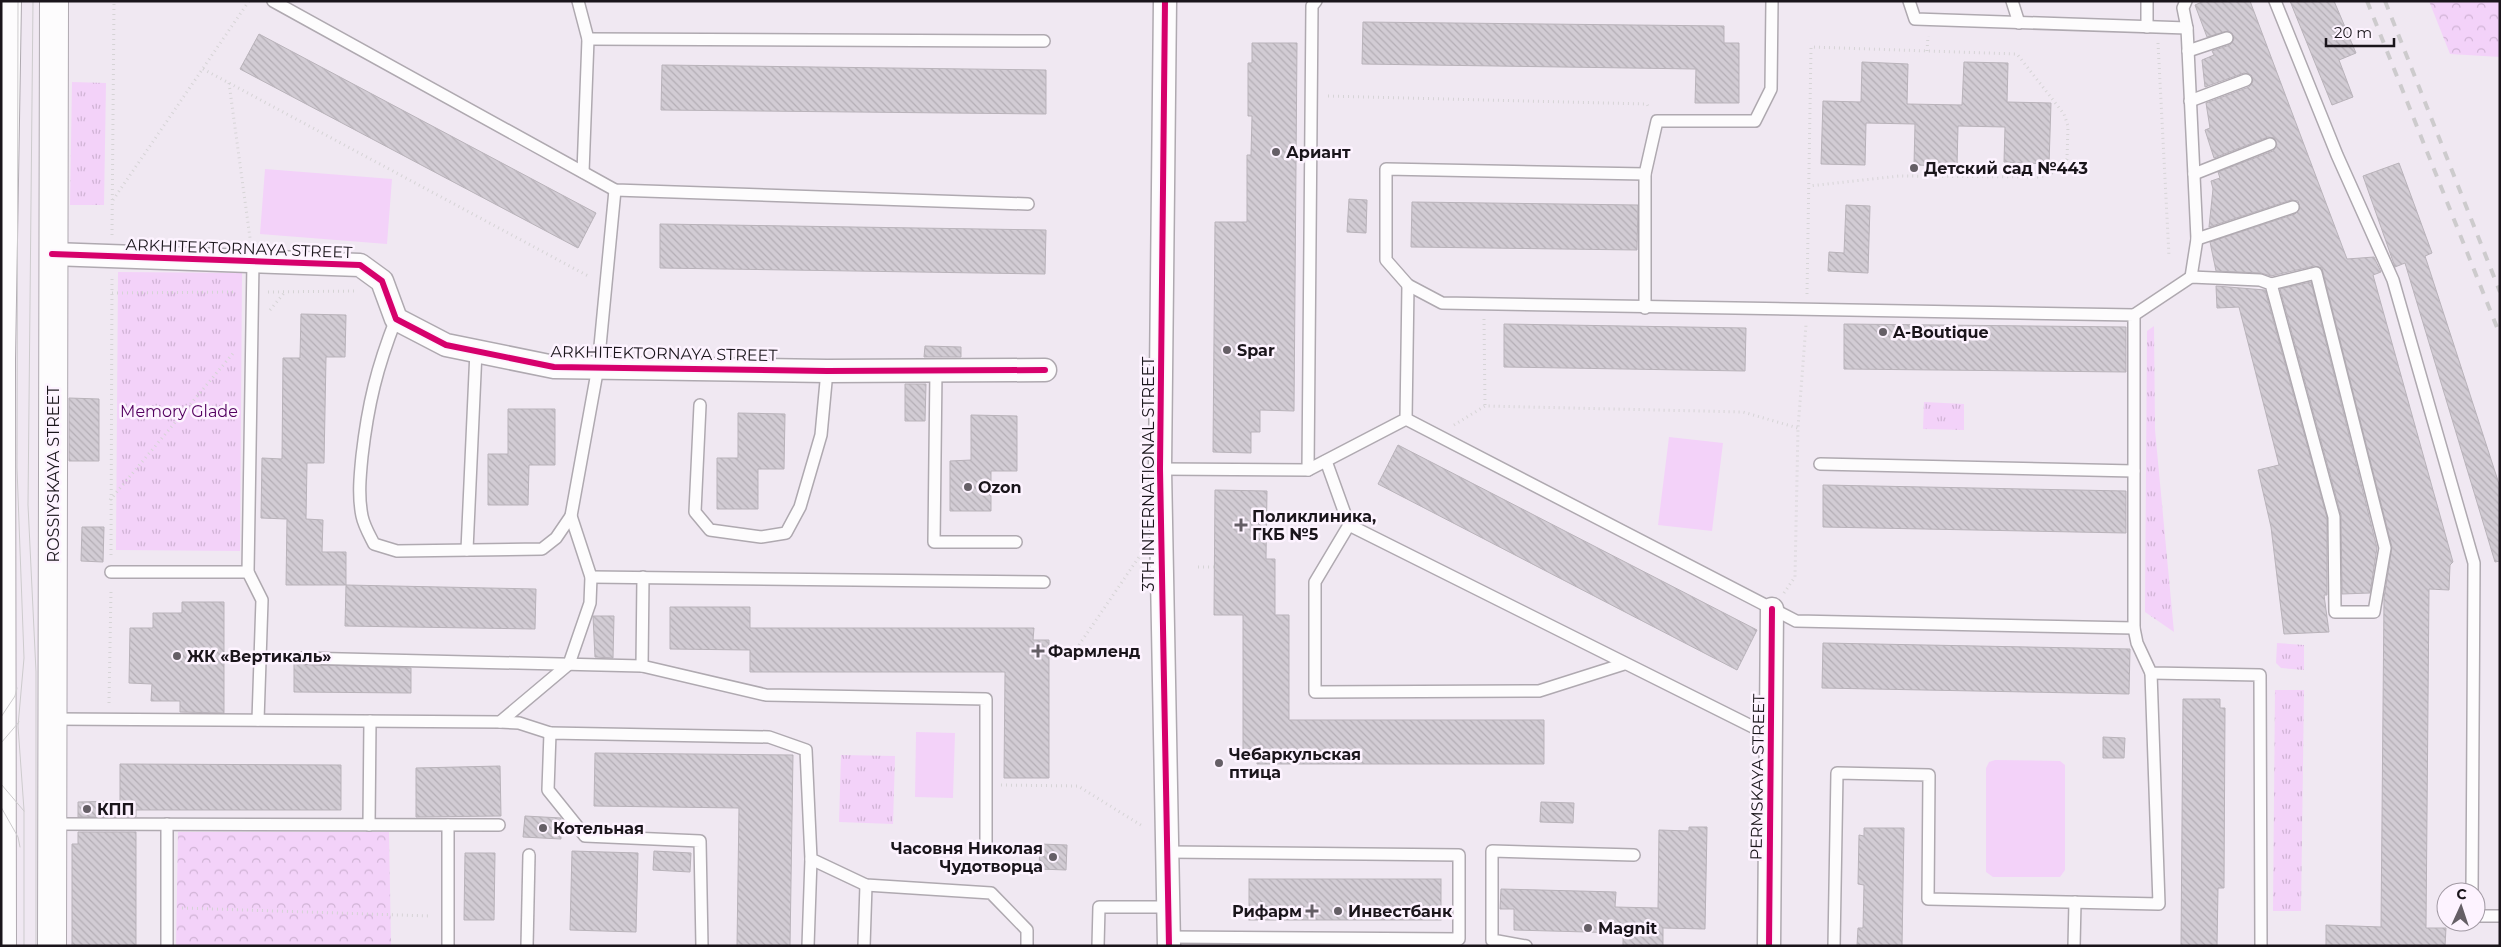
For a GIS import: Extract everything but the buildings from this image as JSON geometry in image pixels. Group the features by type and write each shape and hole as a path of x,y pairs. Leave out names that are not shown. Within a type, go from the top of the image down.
{"main road":[{"path":"2,946 1,316 7,1"},
{"name":"ROSSIYSKAYA STREET","path":"52,946 54,718 52,254 54,1"}],"street":[{"name":"3TH INTERNATIONAL STREET","path":"1165,1 1160,469 1169,941"},
{"name":"ARKHITEKTORNAYA STREET","path":"52,254 112,258 360,265 382,281 396,319 446,345 554,366 827,371 1045,370"},
{"name":"PERMSKAYA STREET","path":"1769,946 1772,610"}],"lane":[{"path":"273,1 615,190 1028,204"},
{"path":"578,1 588,39 584,172"},
{"path":"1308,470 1312,6 1316,1"},
{"path":"1645,308 1645,174 1658,121 1755,121 1771,89 1772,1"},
{"path":"1909,1 1914,19 2187,28"},
{"path":"2012,1 2019,23"},
{"path":"2147,1 2152,27"},
{"path":"2186,1 2183,8 2187,28 2197,239 2191,276"},
{"path":"2275,1 2337,155 2393,280 2474,562 2472,882"},
{"path":"2188,51 2227,38"},
{"path":"588,39 1044,41"},
{"path":"2190,101 2246,80"},
{"path":"2194,174 2270,144"},
{"path":"1645,174 1386,169 1386,260 1408,285 1442,303 2134,315 2191,276 2260,280 2271,284 2316,273 2385,548 2374,612 2335,612 2334,517 2271,284"},
{"path":"396,319 378,363 366,414 359,496 362,519 374,544 398,551 542,549 556,538 571,516 598,367 615,190"},
{"path":"2197,239 2293,207"},
{"path":"253,262 250,333 248,572 262,600 258,720"},
{"path":"1406,419 1408,285"},
{"path":"1834,946 1837,773 1929,775 1928,899 2159,904 2151,673 2137,642 2134,628 2134,315"},
{"path":"467,550 476,351"},
{"path":"936,370 934,542 1016,542"},
{"path":"700,405 695,512 710,530 761,537 786,533 800,507 821,435 827,371"},
{"path":"1160,469 1308,470 1406,419"},
{"path":"1406,419 1796,621 2134,628"},
{"path":"1326,461 1349,525 1771,736"},
{"path":"1820,464 2134,472"},
{"path":"500,722 569,664 590,603 591,577 571,516"},
{"path":"1349,525 1315,582 1315,692 1538,691 1624,664"},
{"path":"111,572 248,572"},
{"path":"591,577 1044,582"},
{"path":"642,666 643,577"},
{"path":"300,658 642,666 766,695 986,699 986,847"},
{"path":"2151,673 2260,675 2261,946"},
{"path":"54,718 500,722 519,723 550,733 769,737 806,750 811,859 808,946"},
{"path":"369,825 370,721"},
{"path":"550,733 548,790 585,836 700,841 702,946"},
{"path":"53,824 499,825"},
{"path":"166,946 167,824"},
{"path":"448,825 448,946"},
{"path":"1168,847 1459,855 1459,939 1169,941"},
{"path":"1526,946 1492,940 1492,851 1634,855"},
{"path":"526,946 528,855"},
{"path":"811,859 866,885 991,893 1027,930 1027,946"},
{"path":"864,946 866,885"},
{"path":"2074,946 2075,902"},
{"path":"1098,946 1099,907 1169,907"},
{"path":"2486,916 2500,916"}],"path":[{"path":"108,718 111,572 114,1"},
{"path":"113,201 249,1"},
{"path":"2152,27 2169,256"},
{"path":"1795,576 1798,428 1807,309 1811,47 2017,54 2064,114 2068,126 2067,159 2052,174 2040,177 1899,176 1809,186"},
{"path":"203,69 606,286"},
{"path":"228,83 253,262"},
{"path":"1311,95 1647,104 1658,121"},
{"path":"110,500 285,292"},
{"path":"1484,305 1485,406"},
{"path":"1436,435 1485,406 1743,412 1798,428"},
{"path":"1078,645 1161,525"},
{"path":"1198,567 1215,567"},
{"path":"986,785 1078,786 1168,847"},
{"path":"166,907 448,917"}],"green space":[{"path":"2429,1 2500,1 2500,57 2450,54"},
{"path":"72,82 106,83 104,205 70,205"},
{"path":"265,169 392,179 387,244 260,234"},
{"name":"Memory Glade","path":"118,272 242,273 240,551 116,550"},
{"path":"2154,326 2155,430 2174,632 2145,612 2147,331"},
{"path":"1924,402 1964,404 1964,430 1923,429"},
{"path":"1669,437 1723,443 1712,531 1658,525"},
{"path":"2277,643 2304,645 2304,670 2281,668 2276,663"},
{"path":"2275,690 2304,690 2301,911 2273,911"},
{"path":"916,732 955,733 953,798 915,797"},
{"path":"841,755 895,756 893,824 839,822"},
{"path":"1995,760 2060,761 2065,765 2065,870 2060,877 1993,877 1986,872 1986,768 1989,762"},
{"path":"178,832 389,832 391,946 176,946"}],"tram line":[{"path":"18,1 17,468 24,658 18,726 24,810 24,946"},
{"path":"33,1 28,505 36,672 36,946"},
{"path":"1,717 15,696 17,688"},
{"path":"1,743 19,722"},
{"path":"1,784 24,811"},
{"path":"1,807 18,837 20,847"}],"railway":[{"path":"2367,1 2500,335"},
{"path":"2385,1 2500,292"}],"cycle path":[{"path":"1165,1 1160,469 1169,946"},
{"path":"52,254 360,265 382,281 396,319 446,345 554,367 827,371 1045,370"},
{"path":"1769,946 1772,609"}],"place":[{"name":"Ариант","path":"1276,152"},
{"name":"Детский сад №443","path":"1914,168"},
{"name":"A-Boutique","path":"1883,332"},
{"name":"Spar","path":"1227,350"},
{"name":"Ozon","path":"968,487"},
{"name":"Поликлиника, ГКБ №5","path":"1241,525"},
{"name":"Фармленд","path":"1038,651"},
{"name":"ЖК «Вертикаль»","path":"177,656"},
{"name":"Чебаркульская птица","path":"1219,763"},
{"name":"КПП","path":"87,809"},
{"name":"Котельная","path":"543,828"},
{"name":"Часовня Николая Чудотворца","path":"1053,857"},
{"name":"Рифарм","path":"1312,911"},
{"name":"Инвестбанк","path":"1338,911"},
{"name":"Magnit","path":"1588,928"}]}
